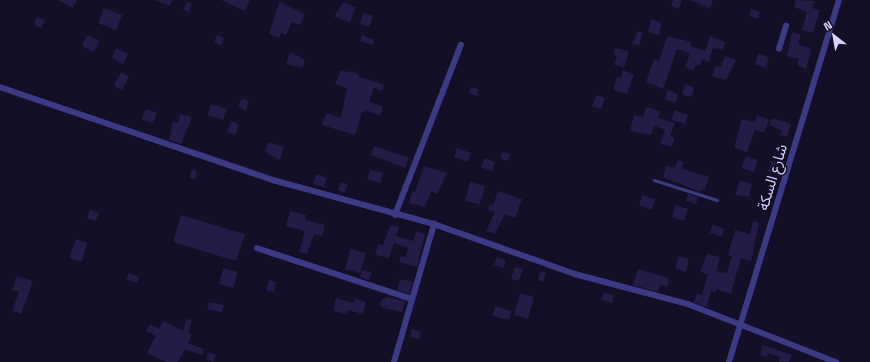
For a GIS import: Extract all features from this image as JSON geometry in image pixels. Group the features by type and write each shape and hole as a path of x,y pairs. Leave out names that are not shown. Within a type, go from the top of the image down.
{"street":[{"name":"شارع السكة","path":"729,362 839,0"},
{"path":"779,49 786,26"},
{"path":"395,215 461,45"},
{"path":"0,87 273,180 395,215 434,224 575,274 688,304 740,326 836,362"},
{"path":"394,362 434,224"},
{"path":"257,248 412,299"}],"lane":[{"path":"654,180 717,200"}],"building":[{"path":"58,0 77,0 73,8"},
{"path":"155,0 173,0 170,6"},
{"path":"221,0 250,0 245,11"},
{"path":"673,0 682,0 679,9 671,6"},
{"path":"690,0 713,0 710,9"},
{"path":"796,0 814,1 812,8 820,10 813,33 802,30 807,12 794,7"},
{"path":"187,2 192,4 189,12 183,10"},
{"path":"279,2 305,14 300,25 292,22 286,35 281,33 279,38 269,34"},
{"path":"343,2 356,7 350,22 334,17"},
{"path":"104,8 122,15 116,30 98,23"},
{"path":"751,9 760,12 758,19 749,16"},
{"path":"363,13 373,16 369,27 360,24"},
{"path":"37,17 45,20 41,28 34,25"},
{"path":"651,19 662,23 659,35 648,32"},
{"path":"638,31 643,33 639,46 632,44"},
{"path":"792,32 801,35 798,44 812,49 806,69 797,65 799,59 787,56"},
{"path":"87,35 100,41 94,52 82,46"},
{"path":"217,35 224,38 221,45 214,42"},
{"path":"362,35 374,40 373,45 360,41"},
{"path":"667,36 692,42 690,46 705,51 710,36 725,42 723,50 713,48 709,62 702,59 700,66 696,65 694,70 685,68 690,53 677,49 663,89 646,82 654,59 659,61"},
{"path":"116,48 128,54 123,64 112,58"},
{"path":"615,48 629,51 624,67 614,65 617,56 613,55"},
{"path":"290,52 305,60 303,68 286,64"},
{"path":"758,54 769,57 766,68 755,64"},
{"path":"725,56 736,60 726,80 712,76 716,66 721,67"},
{"path":"341,70 359,74 358,76 384,85 382,91 374,88 369,101 383,107 380,116 366,110 365,113 362,112 355,135 322,125 326,113 341,118 347,88 335,84"},
{"path":"623,70 634,74 627,94 613,90 617,77 621,78"},
{"path":"121,72 129,76 122,90 114,86"},
{"path":"685,84 694,87 692,97 682,95"},
{"path":"471,87 479,89 477,96 468,93"},
{"path":"668,90 678,94 675,103 665,99"},
{"path":"597,95 605,98 601,109 592,106"},
{"path":"242,98 249,101 246,110 238,107"},
{"path":"211,104 227,109 223,120 208,115"},
{"path":"646,107 660,111 658,118 675,123 670,136 675,138 671,147 660,143 665,130 654,126 651,135 630,131 634,115 643,117"},
{"path":"146,109 157,113 153,124 141,119"},
{"path":"675,110 688,115 685,124 671,120"},
{"path":"180,114 192,117 181,144 169,140 173,121 178,123"},
{"path":"757,115 769,120 764,133 755,130 747,152 734,148 742,119 755,122"},
{"path":"772,118 791,124 787,137 780,135 782,130 769,125"},
{"path":"231,121 239,124 235,135 227,132"},
{"path":"268,142 284,147 280,160 267,154 268,152 265,151"},
{"path":"374,146 409,158 405,168 371,155"},
{"path":"457,148 471,153 468,162 454,157"},
{"path":"502,152 510,154 508,161 500,159"},
{"path":"746,156 758,160 754,172 741,168"},
{"path":"485,158 495,162 492,171 481,167"},
{"path":"678,160 684,162 682,169 709,177 705,190 701,189 700,192 663,177 666,166 675,168"},
{"path":"772,161 779,163 775,174 768,172"},
{"path":"424,166 447,173 437,194 431,191 425,207 409,203 412,191 415,192"},
{"path":"192,169 197,171 195,179 189,178"},
{"path":"370,170 383,173 380,183 367,179"},
{"path":"316,174 327,178 324,187 313,184"},
{"path":"740,180 752,184 749,197 735,195"},
{"path":"341,182 348,185 345,193 338,190"},
{"path":"470,182 485,186 480,204 465,201"},
{"path":"498,191 522,199 515,218 505,214 495,234 486,231 495,212 488,210 490,204 493,205"},
{"path":"688,194 698,197 696,204 686,201"},
{"path":"642,195 655,199 652,210 639,205"},
{"path":"675,205 688,209 684,221 672,218"},
{"path":"90,210 99,213 96,221 87,218"},
{"path":"290,211 306,215 305,220 325,225 322,236 314,234 307,254 299,252 305,231 286,226"},
{"path":"181,215 245,234 236,261 173,242"},
{"path":"753,221 759,223 751,261 741,258 731,294 716,289 716,292 711,291 707,307 694,302 697,293 702,295 708,274 700,272 707,254 720,257 716,271 727,273 732,256 728,255 735,230 750,234"},
{"path":"390,225 399,227 396,236 414,241 416,231 425,234 417,267 399,262 401,256 406,257 408,248 394,243 389,258 375,255 378,244 383,245"},
{"path":"712,225 724,228 722,237 710,233"},
{"path":"76,239 87,243 82,262 69,258"},
{"path":"350,249 366,253 360,273 345,269"},
{"path":"679,256 689,259 686,272 675,269"},
{"path":"497,257 506,260 503,268 494,265"},
{"path":"515,267 523,269 519,281 511,279"},
{"path":"223,268 238,272 233,288 219,284"},
{"path":"638,269 669,278 667,287 660,285 658,292 633,285"},
{"path":"362,270 372,272 369,280 360,277"},
{"path":"540,271 546,273 543,282 538,280"},
{"path":"129,273 139,277 137,283 126,279"},
{"path":"17,276 33,281 21,314 12,311 19,292 12,290"},
{"path":"400,279 413,282 409,294 397,290"},
{"path":"269,280 276,282 274,292 266,290"},
{"path":"604,292 614,295 612,303 601,300"},
{"path":"520,293 534,297 528,319 514,315"},
{"path":"387,297 405,301 402,312 383,308 380,305 382,298 386,299"},
{"path":"336,298 354,303 355,299 366,302 363,314 348,310 347,314 333,311"},
{"path":"209,302 224,305 222,312 207,309"},
{"path":"495,306 512,311 509,320 492,316"},
{"path":"186,319 192,320 188,333 191,335 188,343 204,349 202,355 185,349 178,362 166,362 147,353 156,336 146,331 150,324 159,329 163,321 183,331"},
{"path":"412,329 421,332 419,339 410,337"},
{"path":"763,345 792,355 789,362 779,362 780,357 768,353 767,357 760,355"},
{"path":"209,352 216,355 213,362 206,359"}]}
